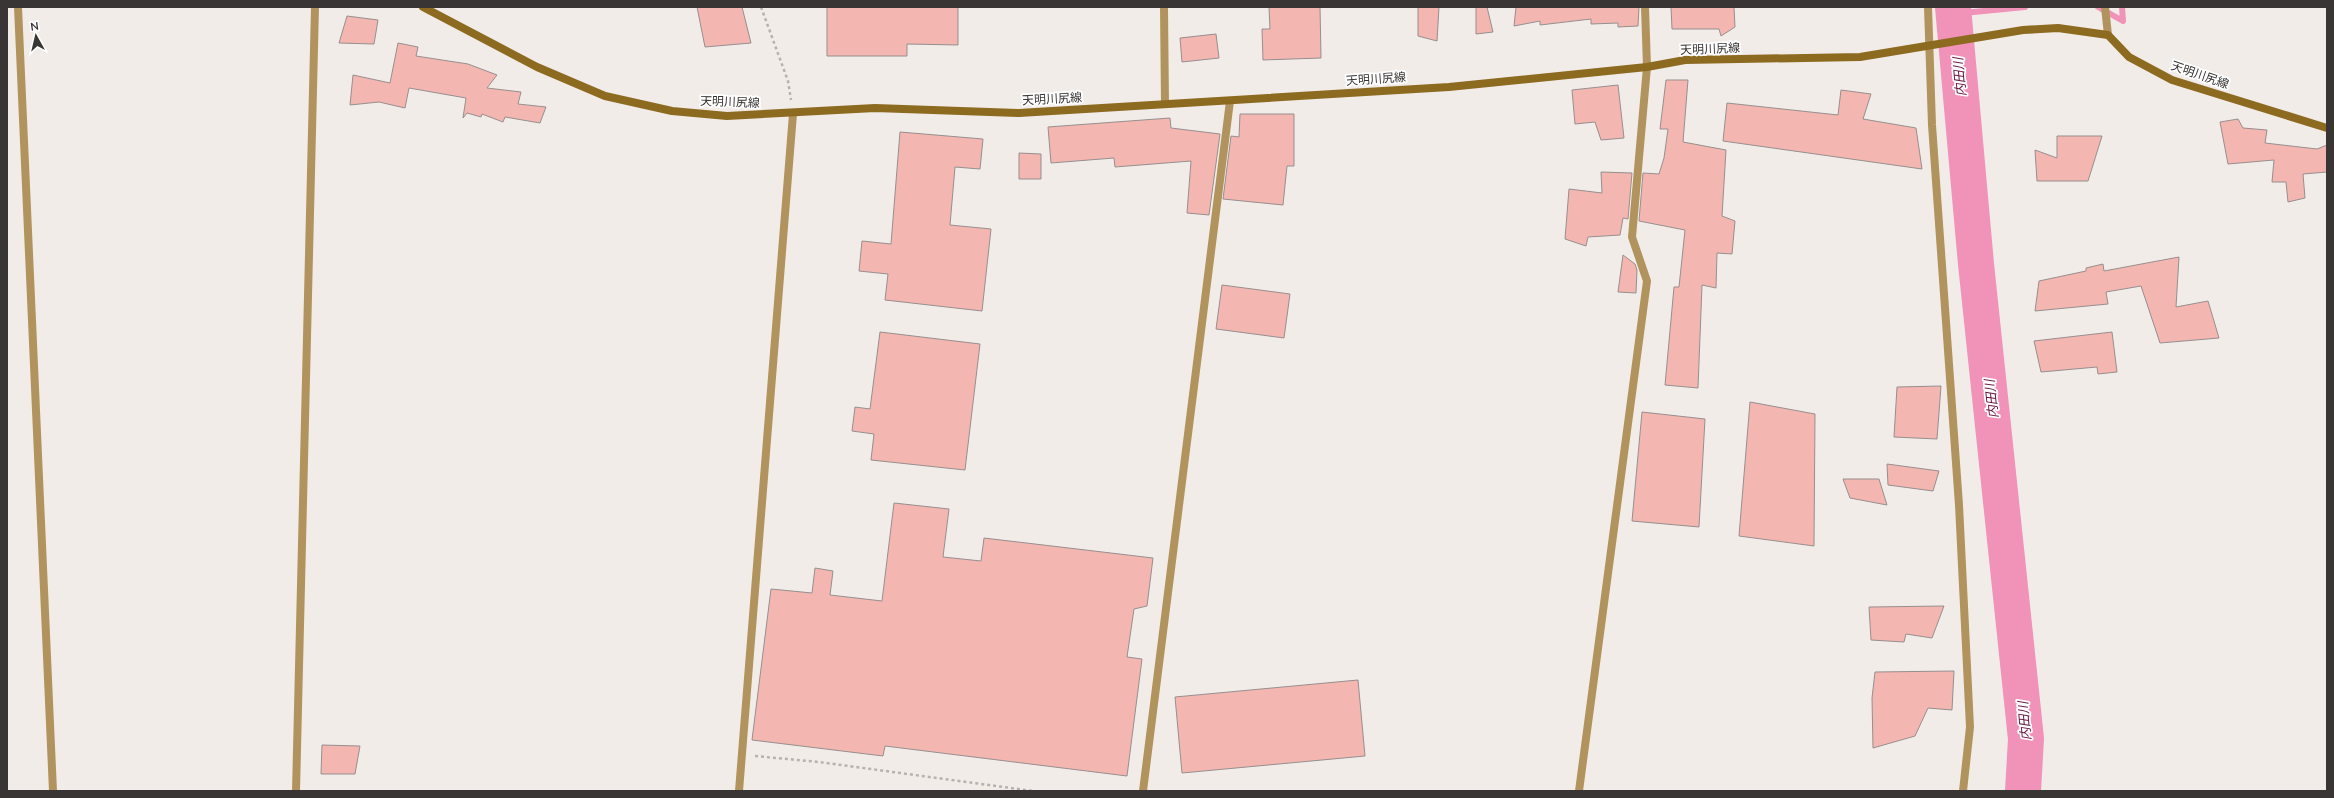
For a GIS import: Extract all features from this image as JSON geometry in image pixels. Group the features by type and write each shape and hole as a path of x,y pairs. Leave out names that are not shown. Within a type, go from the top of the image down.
{"main road":[{"name":"天明川尻線","path":"423,7 537,67 604,96 672,111 719,116 793,114 875,108 1019,113 1449,87 1647,67 1686,60 1860,57 2023,30 2058,28 2108,35 2129,57 2172,80 2327,128"}],"street":[{"path":"18,7 53,791"},
{"path":"296,791 315,7"},
{"path":"1164,7 1165,104"},
{"path":"1579,791 1647,281 1632,237 1647,67 1645,7"},
{"path":"1928,7 1935,44 1932,125 1958,498 1970,727 1962,791"},
{"path":"2105,7 2108,35"},
{"path":"1142,791 1230,101"},
{"path":"739,791 793,114"}],"path":[{"path":"761,7 788,81 793,114"},
{"path":"742,755 819,762 1033,791"}],"building":[{"path":"697,7 742,7 751,43 705,47"},
{"path":"827,7 958,7 958,45 907,44 907,56 827,56"},
{"path":"1269,7 1320,7 1321,58 1263,60 1262,29 1270,29"},
{"path":"1418,7 1439,7 1437,41 1418,36"},
{"path":"1476,7 1487,7 1493,32 1476,34"},
{"path":"1516,7 1639,7 1638,26 1618,27 1618,23 1591,24 1591,19 1540,25 1540,21 1514,26"},
{"path":"1671,7 1734,7 1735,27 1721,36 1719,29 1672,29"},
{"path":"347,16 378,20 374,44 339,43"},
{"path":"1216,34 1219,58 1182,62 1180,38"},
{"path":"398,43 418,47 416,56 468,64 497,75 487,88 521,92 518,104 546,107 540,123 505,117 503,122 482,114 481,117 467,113 463,118 466,98 409,88 405,108 379,102 350,105 353,75 390,83"},
{"path":"1666,80 1688,80 1683,142 1726,150 1722,216 1735,221 1732,254 1717,253 1716,288 1702,285 1698,388 1665,385 1674,287 1679,287 1685,230 1639,221 1643,173 1659,174 1664,158 1668,129 1660,129"},
{"path":"1618,85 1624,138 1601,140 1595,122 1575,124 1572,90"},
{"path":"1841,90 1871,94 1863,119 1916,128 1922,169 1723,141 1727,103 1838,115"},
{"path":"1240,114 1294,114 1294,166 1287,166 1283,205 1223,199 1231,136 1239,137"},
{"path":"1170,118 1171,128 1220,134 1209,215 1187,213 1191,161 1115,167 1114,158 1051,163 1048,127"},
{"path":"2238,119 2243,128 2267,130 2265,143 2317,149 2327,145 2327,172 2303,174 2305,198 2288,202 2286,182 2272,182 2274,160 2228,164 2220,122"},
{"path":"900,132 983,139 980,169 955,167 950,225 991,229 982,311 885,300 888,274 859,271 862,241 891,244"},
{"path":"2057,136 2102,136 2088,181 2037,181 2035,150 2057,158"},
{"path":"1019,153 1041,154 1041,179 1019,179"},
{"path":"1601,172 1632,173 1628,219 1623,218 1620,235 1588,237 1586,246 1565,239 1569,189 1602,193"},
{"path":"1623,255 1635,264 1637,270 1636,293 1618,292"},
{"path":"2179,257 2176,307 2208,301 2219,338 2160,343 2141,286 2106,292 2108,304 2035,311 2039,281 2086,271 2086,268 2103,264 2104,271"},
{"path":"1222,285 1290,294 1284,338 1216,329"},
{"path":"880,332 980,344 965,470 871,460 874,434 852,431 855,407 870,409"},
{"path":"2112,332 2117,372 2098,374 2097,367 2041,372 2034,341"},
{"path":"1941,386 1937,439 1894,437 1897,387"},
{"path":"1750,402 1815,414 1814,546 1739,536"},
{"path":"1642,412 1705,419 1699,527 1632,521"},
{"path":"1887,464 1939,471 1933,491 1888,485"},
{"path":"1843,479 1879,479 1887,505 1850,498"},
{"path":"894,503 949,509 943,557 981,561 984,538 1153,558 1147,606 1134,609 1127,657 1142,659 1127,776 885,746 883,756 752,740 771,589 812,593 815,568 833,571 830,595 882,601"},
{"path":"1944,606 1932,638 1906,634 1904,642 1871,640 1869,607"},
{"path":"1954,671 1952,710 1928,708 1915,736 1873,748 1872,698 1875,672"},
{"path":"1358,680 1365,756 1182,773 1175,697"},
{"path":"322,745 360,746 355,774 321,774"}],"waterway":[{"name":"内田川","path":"1953,7 1976,264 2026,739 2023,791"},
{"path":"1953,14 2025,7"},
{"path":"2098,7 2123,21 2122,7"}]}
